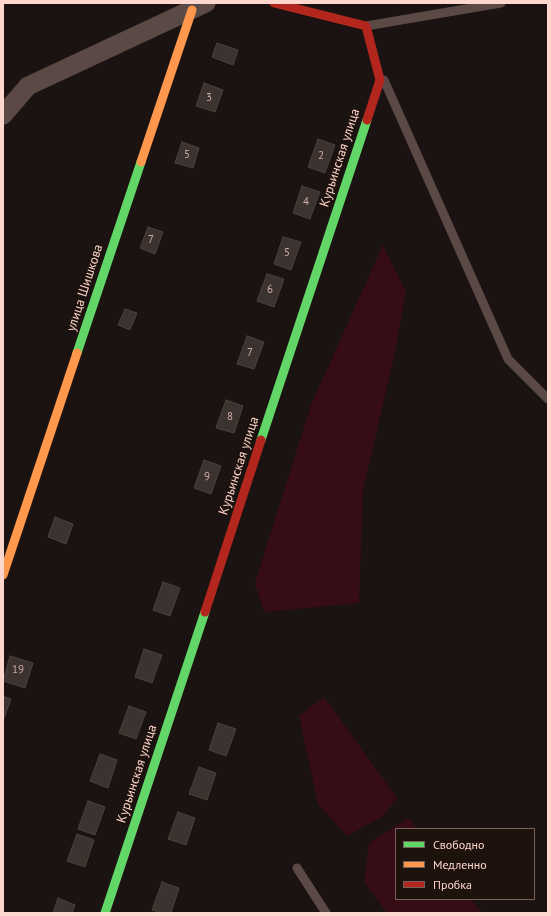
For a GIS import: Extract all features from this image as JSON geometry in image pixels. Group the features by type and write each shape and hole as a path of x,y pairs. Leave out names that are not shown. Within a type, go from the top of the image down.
{"street":[{"path":"274,3 366,26"},
{"path":"3,115 28,86 199,6"},
{"name":"улица Шишкова","path":"3,575 199,6"},
{"name":"Курьинская улица","path":"105,913 380,80 366,26"}],"lane":[{"path":"366,26 500,3"},
{"path":"374,57 508,359 548,399"},
{"path":"297,868 326,913"}],"shaded area":[{"path":"383,245 406,291 394,357 363,490 359,603 264,612 255,583 311,405"},
{"path":"324,697 397,798 382,817 347,836 318,804 299,716"},
{"path":"409,818 416,828 395,828 395,900 472,900 482,913 387,913 364,882 369,843"}],"building":[{"path":"217,43 238,50 233,65 212,57"},
{"path":"204,83 223,90 215,112 196,106"},
{"path":"318,139 335,145 325,173 308,167"},
{"path":"182,142 199,148 193,168 175,163"},
{"path":"302,186 320,192 310,219 293,213"},
{"path":"148,227 163,232 155,254 140,248"},
{"path":"283,237 301,242 291,270 274,264"},
{"path":"267,274 284,279 274,307 257,301"},
{"path":"125,309 137,313 130,330 118,325"},
{"path":"247,336 264,342 254,369 237,364"},
{"path":"226,400 243,406 234,433 216,428"},
{"path":"204,460 221,466 211,494 194,488"},
{"path":"55,517 73,524 66,544 48,537"},
{"path":"163,582 180,588 170,616 153,610"},
{"path":"144,649 162,655 152,683 135,677"},
{"path":"10,656 33,663 25,688 3,681"},
{"path":"3,696 11,699 3,721"},
{"path":"129,706 146,712 136,739 119,733"},
{"path":"218,723 236,729 226,756 209,750"},
{"path":"100,754 117,760 108,788 90,781"},
{"path":"199,767 216,773 207,800 189,794"},
{"path":"88,801 105,807 95,835 78,829"},
{"path":"178,812 195,818 186,845 168,839"},
{"path":"77,834 94,840 85,867 67,861"},
{"path":"162,882 179,888 171,913 162,913 152,910"},
{"path":"58,898 75,905 72,913 53,913"}],"traffic: fast":[{"path":"261,440 367,120"},
{"path":"77,353 141,162"},
{"path":"105,913 205,612"}],"traffic: slow":[{"path":"141,162 192,10"},
{"path":"3,575 77,353"}],"traffic: jam":[{"path":"274,3 366,26 380,80 367,120"},
{"path":"205,612 261,440"}]}
